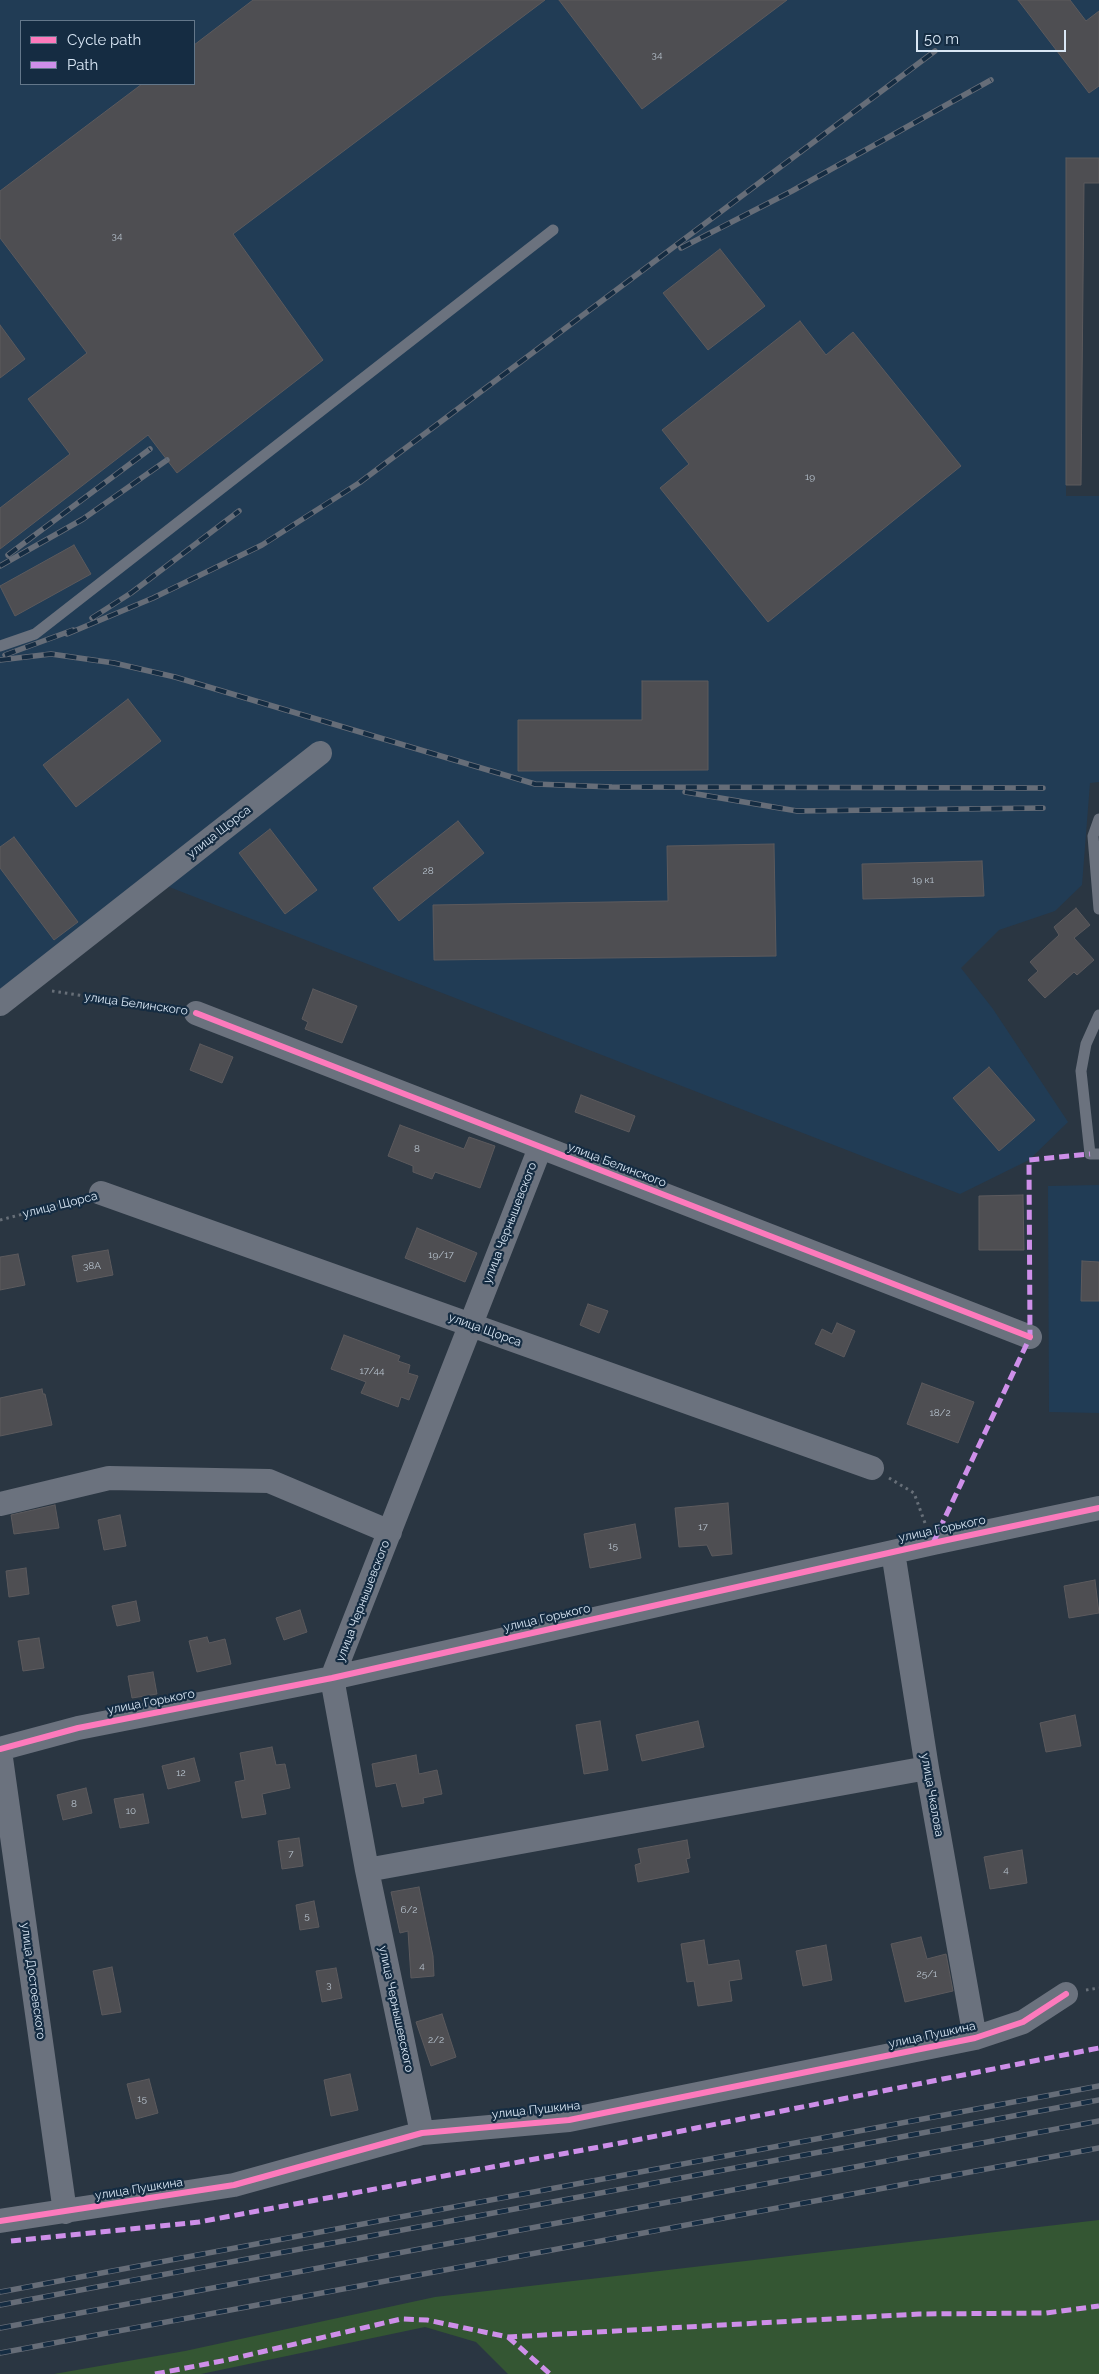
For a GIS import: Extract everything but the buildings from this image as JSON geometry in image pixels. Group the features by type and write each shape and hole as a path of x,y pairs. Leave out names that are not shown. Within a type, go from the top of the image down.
{"street":[{"name":"улица Щорса","path":"0,1004 320,753"},
{"name":"улица Белинского","path":"196,1013 1030,1337"},
{"name":"улица Чернышевского","path":"422,2133 367,1870 332,1678 540,1148"},
{"name":"улица Щорса","path":"101,1193 872,1468"},
{"path":"0,1504 109,1478 269,1480 390,1532"},
{"name":"улица Горького","path":"0,1750 78,1728 332,1678 933,1542 1099,1508"},
{"name":"улица Чкалова","path":"893,1552 927,1768 975,2038"},
{"name":"улица Достоевского","path":"0,1750 65,2212"},
{"path":"367,1870 927,1768"},
{"name":"улица Пушкина","path":"0,2221 234,2185 422,2133 569,2120 975,2038 1023,2022 1066,1994"}],"lane":[{"path":"0,646 35,634 554,230"},
{"path":"1099,819 1094,836 1099,909"},
{"path":"1099,1015 1086,1044 1081,1071 1090,1154 1099,1154"}],"path":[{"path":"872,1468 914,1494 933,1542"}],"shaded area":[{"path":"0,0 1099,0 1099,158 1066,158 1066,496 1099,496 1099,782 1090,783 1082,885 1055,911 999,930 961,968 993,1009 1068,1122 1029,1160 960,1194 146,878 0,993"},
{"path":"1099,1185 1099,1413 1049,1412 1048,1186"}],"green space":[{"path":"1099,2220 1099,2374 508,2374 476,2342 425,2327 201,2374 54,2374 185,2351 435,2297"}],"railway":[{"path":"67,634 153,598 262,545 359,483 935,51"},
{"path":"681,248 792,191 991,80"},
{"path":"8,555 150,449"},
{"path":"0,566 83,519 167,460"},
{"path":"92,618 131,593 239,511"},
{"path":"5,655 73,630"},
{"path":"0,660 51,654 114,663 175,677 535,784 612,787 1043,788"},
{"path":"685,792 797,811 1043,808"},
{"path":"0,2292 1099,2086"},
{"path":"0,2305 1099,2100"},
{"path":"0,2328 1099,2121"},
{"path":"0,2353 1099,2148"}],"marked path":[{"path":"933,1543 1030,1337 1029,1160 1090,1154"},
{"path":"11,2241 199,2222 631,2141 1099,2048"},
{"path":"155,2374 227,2360 401,2319 427,2320 508,2337 919,2314 1046,2313 1099,2306"},
{"path":"508,2337 550,2374"}],"cycle path":[{"path":"196,1013 1030,1337"},
{"path":"0,1749 78,1728 332,1678 933,1543 1099,1508"},
{"path":"0,2221 234,2185 422,2133 569,2120 975,2038 1023,2022 1066,1994"}]}
